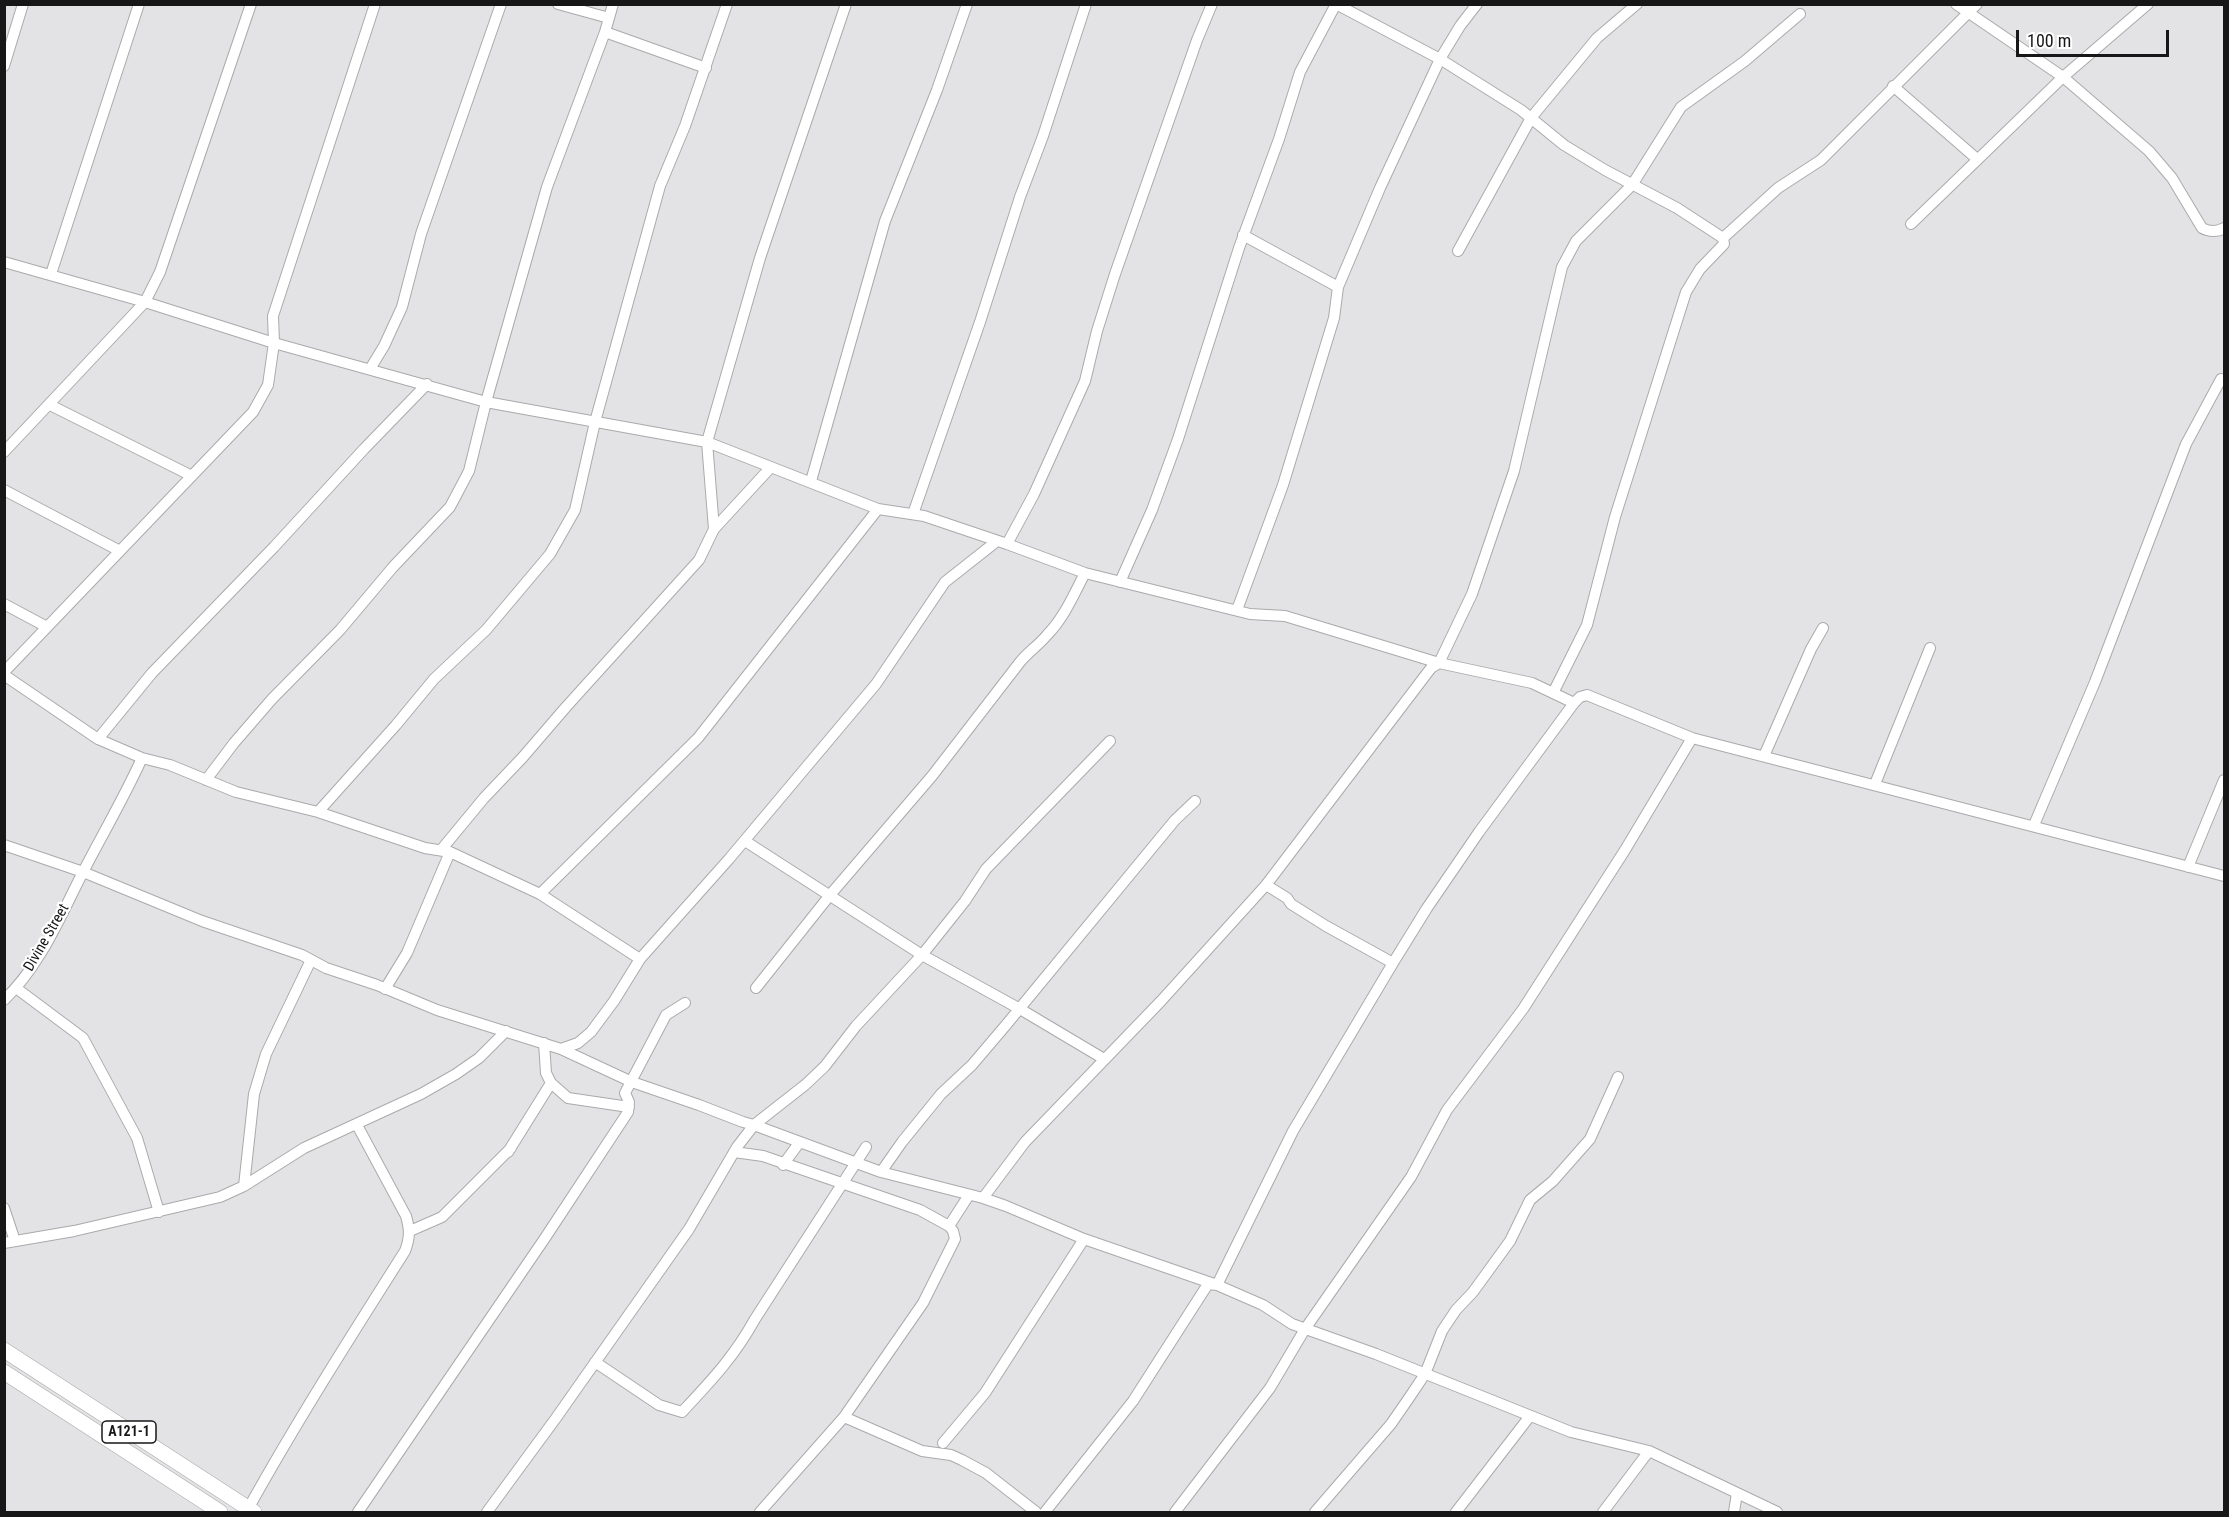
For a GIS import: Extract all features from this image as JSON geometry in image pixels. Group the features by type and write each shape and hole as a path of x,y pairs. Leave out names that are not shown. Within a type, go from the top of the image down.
{"highway":[{"name":"A121-1","path":"4,1350 251,1511"},
{"name":"A121-1","path":"4,1372 220,1512"}],"street":[{"path":"4,66 23,4"},
{"path":"51,274 139,4"},
{"path":"4,452 145,302 160,272 251,4"},
{"path":"375,4 273,316 274,343 268,385 253,412 4,673 98,739 142,758 170,765 236,792 318,812 424,848 445,851 540,894 640,959"},
{"path":"370,369 384,346 402,307 421,234 501,4"},
{"path":"558,4 609,18"},
{"path":"206,780 272,699 340,630 393,567 450,507 470,471 486,402 547,187 605,32 613,4"},
{"path":"318,812 434,679 486,630 550,554 575,510 595,422 660,186 685,126 727,4"},
{"path":"714,529 707,442 760,258 846,4"},
{"path":"811,481 885,221 968,4"},
{"path":"913,514 1086,4"},
{"path":"561,1049 578,1043 591,1032 640,959 745,841 876,684 945,582 1002,542 1034,494 1085,381 1097,331 1115,273 1197,40 1212,4"},
{"path":"1120,582 1152,510 1178,439 1243,235 1279,139 1300,72 1336,4 1440,59 1513,105 1564,145 1632,185 1677,208 1723,238 1724,244 1700,269 1686,292 1615,517 1587,625 1553,693"},
{"path":"1237,610 1283,485 1334,318 1338,287 1380,188 1440,59 1460,26 1477,4"},
{"path":"1458,251 1531,118 1597,38 1638,4"},
{"path":"1956,4 2063,77 2149,151 2172,178 2202,228 2207,231 2220,231 2224,228"},
{"path":"1723,238 1778,188 1821,160 1977,4"},
{"path":"1911,224 2063,77 2148,4"},
{"path":"983,1198 1025,1142 1161,1001 1266,885 1431,668 1439,663 1472,594 1514,471 1563,267 1576,241 1632,185 1681,107 1745,61 1800,14"},
{"path":"605,32 706,68"},
{"path":"1893,87 1977,159"},
{"path":"1243,235 1338,287"},
{"path":"4,262 145,302 274,343 486,402 707,442 878,508 913,514 1002,542 1085,573 1250,614 1285,616 1439,663 1532,683 1574,703"},
{"path":"2034,825 2095,682 2186,444 2221,379"},
{"path":"98,739 152,673 427,384"},
{"path":"50,405 192,476"},
{"path":"385,989 408,953 445,851 484,798 699,560 714,529 771,467"},
{"path":"4,490 120,550"},
{"path":"540,894 698,738 878,508"},
{"path":"756,988 830,895 932,776 1020,662 1047,636 1058,622 1085,573"},
{"path":"4,604 47,627"},
{"path":"1764,756 1810,649 1823,628"},
{"path":"1875,784 1930,648"},
{"path":"1217,1285 1293,1131 1393,963 1479,832 1574,703 1581,697 1587,695 1692,738 2224,876"},
{"path":"1174,1512 1270,1388 1305,1329 1411,1178 1447,1110 1523,1009 1625,850 1692,738"},
{"path":"487,1512 689,1229 734,1152 754,1125 805,1085 825,1066 856,1026 922,955 965,901 986,869 1110,741"},
{"name":"Divine Street","path":"4,1000 16,988 43,948 122,803 142,758"},
{"path":"2188,867 2224,780"},
{"path":"881,1172 941,1094 972,1065 1175,820 1195,801"},
{"path":"745,841 922,955 1104,1059"},
{"path":"4,845 83,872 202,921 302,955 326,968 437,1010 561,1049 632,1082 718,1111 799,1143 881,1172 983,1198 1084,1239 1217,1285 1263,1305 1283,1320 1530,1416 1582,1435 1649,1451 1777,1512"},
{"path":"1266,885 1326,926 1393,963"},
{"path":"244,1186 257,1084 266,1054 311,960"},
{"path":"16,988 83,1038 137,1138 159,1212"},
{"path":"615,1105 632,1082 666,1015 685,1004"},
{"path":"4,1208 10,1242 74,1231 220,1197 244,1186 304,1148 357,1125 456,1074 479,1058 506,1031"},
{"path":"544,1043 546,1072 551,1083 568,1098 629,1107"},
{"path":"1315,1512 1390,1424 1425,1374 1442,1331 1510,1241 1530,1200 1553,1181 1590,1139 1618,1077"},
{"path":"498,1169 551,1083"},
{"path":"358,1512 628,1112 625,1093"},
{"path":"251,1511 322,1382 405,1251 410,1231 406,1216 357,1125"},
{"path":"783,1165 799,1143"},
{"path":"595,1362 659,1405 682,1412 723,1369 740,1346 866,1147"},
{"path":"844,1185 866,1147"},
{"path":"768,1310 866,1147"},
{"path":"410,1231 442,1217 511,1148"},
{"path":"734,1152 763,1156 783,1165 920,1210 949,1226 956,1239 923,1303 844,1417 760,1512"},
{"path":"844,1185 855,1163"},
{"path":"949,1226 969,1195"},
{"path":"943,1443 985,1393 1084,1239"},
{"path":"1045,1512 1134,1401 1208,1284 1217,1285"},
{"path":"1456,1512 1530,1416"},
{"path":"844,1417 922,1451 951,1455 962,1460 986,1473 1036,1512"},
{"path":"1603,1512 1649,1451"},
{"path":"1734,1512 1737,1493"}]}
